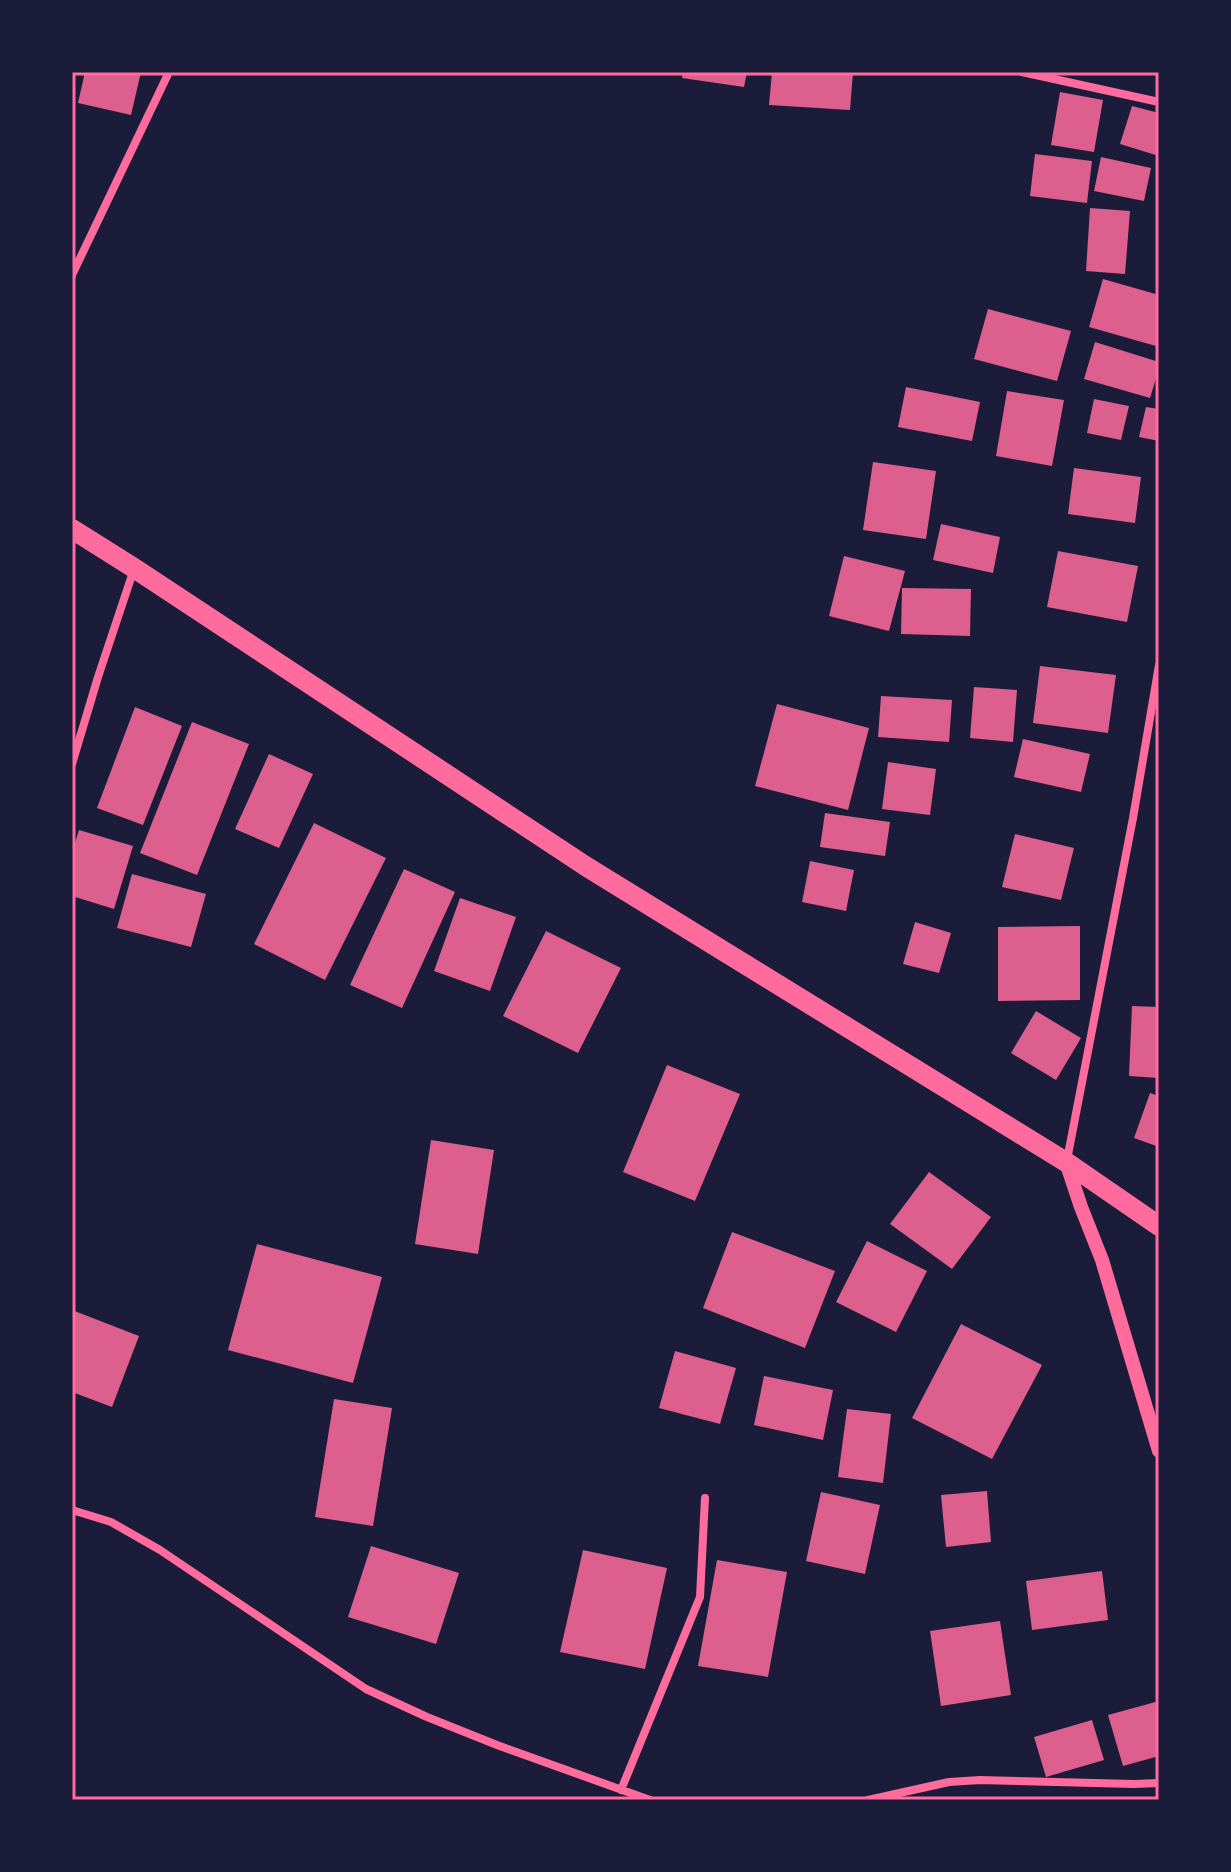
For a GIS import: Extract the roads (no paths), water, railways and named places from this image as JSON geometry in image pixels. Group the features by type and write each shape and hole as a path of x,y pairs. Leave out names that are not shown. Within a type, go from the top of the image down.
{"main road":[{"path":"72,529 587,867 1066,1162 1159,1226"}],"street":[{"path":"72,275 169,72"},
{"path":"1022,72 1159,102"},
{"path":"72,764 134,568"},
{"path":"1159,665 1133,818 1066,1162 1102,1260 1159,1451"},
{"path":"621,1790 700,1597 705,1498"},
{"path":"72,1510 111,1522 160,1550 366,1689 441,1723 650,1800"},
{"path":"868,1800 949,1782 980,1780 1159,1783"}]}
